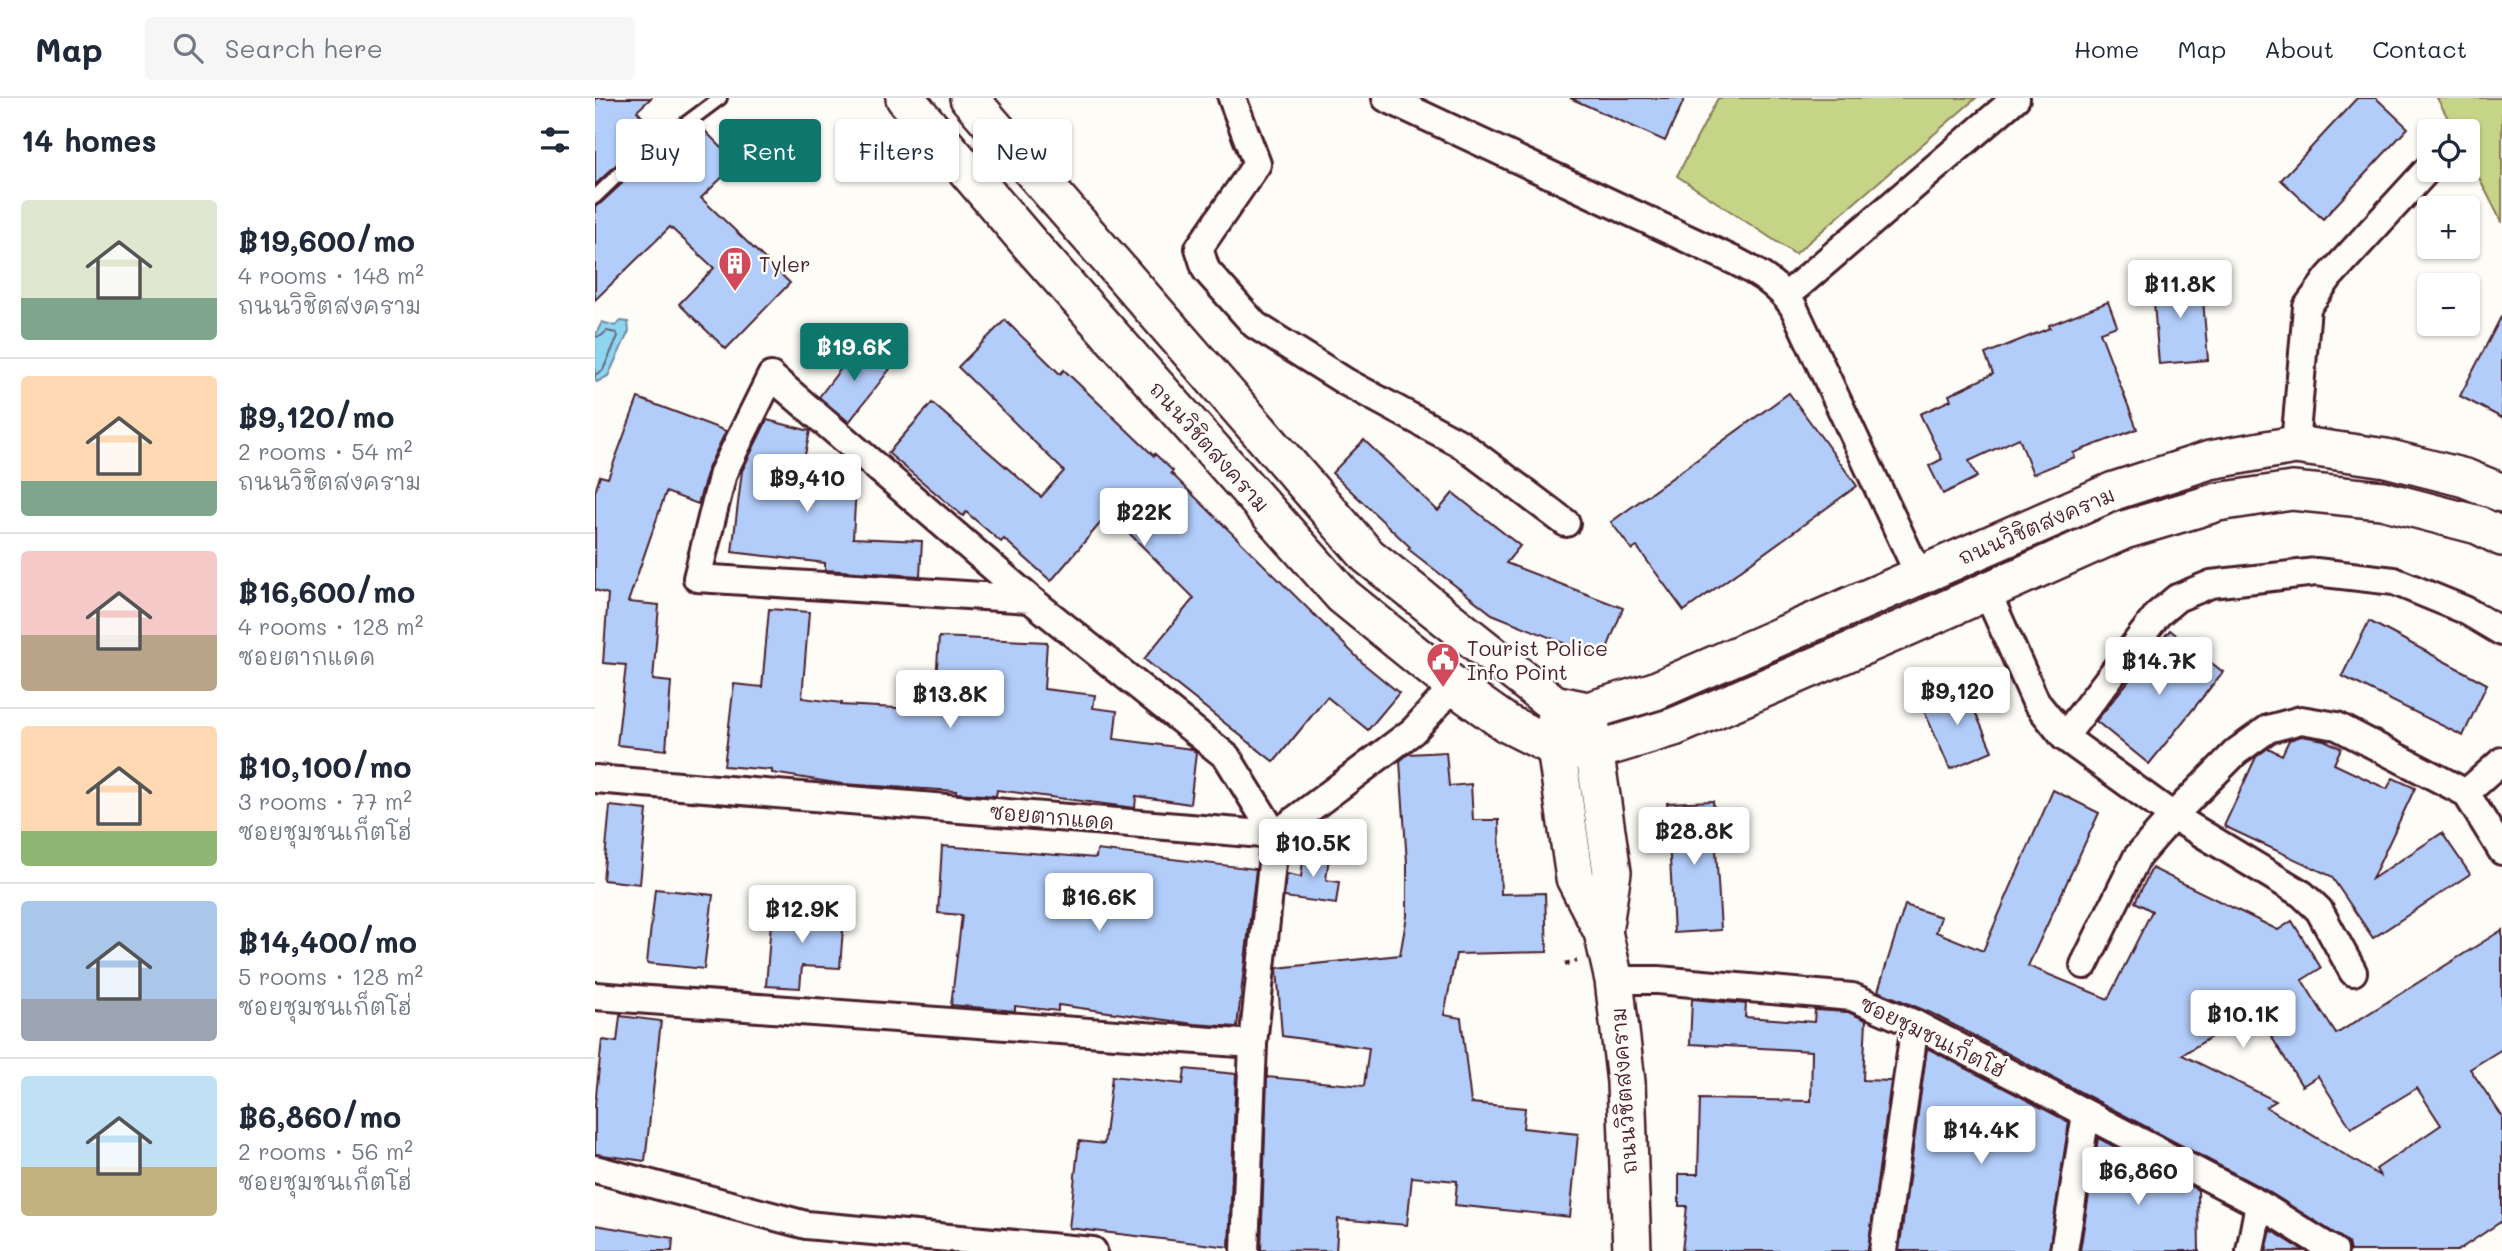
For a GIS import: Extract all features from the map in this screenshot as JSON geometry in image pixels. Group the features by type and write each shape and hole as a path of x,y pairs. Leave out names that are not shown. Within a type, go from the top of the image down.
{"main road":[{"name":"ถนนวิชิตสงคราม","path":"905,98 1035,250 1343,596 1454,686 1506,723 1556,748 1594,751 1674,727 2124,530 2218,502 2292,491 2382,500 2478,525 2502,537"},
{"path":"969,98 1368,556 1571,708"},
{"name":"ถนนวิชิตสงคราม","path":"1571,708 1655,691 2114,491 2210,460 2295,445 2386,458 2465,478 2502,493"},
{"name":"ถนนวิชิตสงคราม","path":"1571,708 1556,748 1575,878 1604,932 1613,980 1626,1082 1632,1251"},
{"name":"ถนนวิชิตสงคราม","path":"1571,708 1594,751 1612,872 1604,932"}],"street":[{"path":"1233,98 1257,164 1199,248 1206,270 1255,325 1346,382 1461,444 1566,523"},
{"path":"1387,98 1737,262 1762,275 1786,296 1794,306 1919,575"},
{"path":"1786,296 2016,98"},
{"path":"2295,445 2307,307 2329,277 2417,182"},
{"path":"1030,599 697,578 723,473 771,376 1030,599 1227,757 1275,835 1253,1044 1245,1251"},
{"path":"2064,737 2158,614 2177,598 2211,584 2316,572 2394,581 2465,610 2502,632"},
{"path":"1987,592 2036,702 2064,737 2173,816 2302,894 2319,910 2353,972"},
{"path":"1275,835 1413,732 1454,686"},
{"path":"2084,965 2137,857 2236,752 2268,729 2301,720 2337,726 2466,793 2502,851"},
{"path":"2466,793 2502,761"},
{"name":"ซอยตากแดด","path":"595,779 1275,835"},
{"name":"ซอยชุมชนเก็ตโฮ่","path":"1613,980 1658,980 1852,997 1915,1024 2259,1204 2334,1251"},
{"path":"595,996 1253,1044"},
{"path":"1883,1251 1915,1024"},
{"path":"2064,1251 2086,1114"},
{"path":"595,1169 806,1225 1093,1251"},
{"path":"2250,1251 2259,1204"}],"lane":[{"path":"595,197 622,172 720,98"}],"green space":[{"path":"1718,98 1976,98 1795,254 1677,176"},
{"path":"2437,98 2502,98 2502,223 2480,180 2480,119 2448,119"}],"water":[{"path":"621,321 628,322 629,331 608,376 597,382 595,336 602,322 615,326"}],"building":[{"path":"595,98 651,98 637,111 644,119 616,119 616,165 595,185"},
{"path":"1570,98 1685,98 1665,141"},
{"path":"2357,98 2376,98 2408,128 2323,219 2281,180"},
{"path":"705,131 719,145 719,180 701,198 790,283 726,349 679,304 714,268 670,227 595,300 595,206 624,182 705,182"},
{"path":"2201,275 2208,360 2159,364 2152,279"},
{"path":"2108,302 2117,326 2100,332 2137,429 2073,453 2075,457 2033,474 2019,438 1969,461 1977,477 1943,494 1929,466 1942,459 1920,414 1951,400 1949,395 1993,374 1985,354"},
{"path":"2502,315 2502,418 2460,396"},
{"path":"1005,320 1060,374 1064,370 1173,471 1171,473 1365,665 1399,693 1368,730 1327,697 1274,762 1144,659 1194,598 1109,513 1051,581 1004,539 1001,542 966,512 963,516 888,453 932,403 1041,497 1064,471 958,367"},
{"path":"859,345 890,369 849,422 819,397"},
{"path":"1789,393 1857,486 1684,611 1637,547 1632,550 1611,522"},
{"path":"638,398 726,431 709,466 698,504 666,492 628,602 659,605 653,680 671,682 666,750 617,745 626,665 603,663 608,594 595,590 595,492 600,476 608,478"},
{"path":"767,420 810,431 799,483 856,487 853,538 922,541 920,576 825,570 825,563 732,552 742,471"},
{"path":"1364,440 1438,511 1453,493 1520,546 1506,563 1623,608 1603,659 1492,614 1408,549 1410,547 1332,473"},
{"path":"769,609 809,612 802,698 842,703 841,705 934,710 939,637 1047,642 1044,689 1095,695 1093,708 1117,711 1114,739 1192,749 1196,753 1190,804 1136,796 1135,808 997,790 996,796 842,784 772,773 772,770 724,766 734,684 762,687"},
{"path":"2369,621 2487,684 2463,736 2342,676"},
{"path":"2170,630 2223,672 2149,764 2096,721"},
{"path":"1964,686 1992,751 1950,769 1921,704"},
{"path":"2302,736 2324,740 2341,748 2334,764 2387,789 2393,778 2415,788 2372,879 2442,833 2470,874 2373,938 2331,876 2224,826 2256,757 2268,748 2282,755 2289,740"},
{"path":"1446,752 1449,786 1471,784 1473,820 1499,820 1501,894 1545,893 1547,952 1456,954 1444,1015 1461,1018 1471,1103 1525,1108 1523,1128 1578,1134 1570,1217 1455,1205 1457,1181 1412,1177 1407,1225 1338,1219 1336,1251 1261,1250 1267,1077 1364,1086 1369,1048 1282,1036 1277,968 1400,955 1407,916 1407,863 1400,761 1408,754"},
{"path":"2053,790 2099,813 2028,966 2108,999 2152,911 2135,902 2152,868 2278,930 2292,921 2321,968 2302,980 2336,1034 2502,930 2502,1049 2470,1069 2502,1116 2502,1221 2457,1251 2350,1251 2348,1243 2342,1238 2266,1190 1931,1013 1878,991 1905,905 1941,917 1936,932 1983,951","holes":["2255,1010 2302,1086 2318,1076 2351,1128 2417,1088 2441,1125 2376,1169 2380,1176 2266,1107 2276,1101 2182,1055"]},
{"path":"1713,801 1721,930 1674,933 1667,803"},
{"path":"610,806 647,810 640,884 603,880"},
{"path":"1305,845 1330,849 1326,880 1339,882 1336,904 1284,897 1287,874 1301,877"},
{"path":"942,846 1096,858 1097,850 1256,869 1237,1027 1194,1024 1058,1005 1058,1011 1015,1006 1015,1011 951,1005 962,915 938,913"},
{"path":"655,889 713,895 704,969 647,963"},
{"path":"772,910 844,915 840,968 802,966 800,988 766,986"},
{"path":"1692,999 1746,1004 1745,1017 1814,1022 1815,1010 1848,1012 1866,1020 1863,1080 1891,1081 1868,1251 1682,1251 1687,1206 1679,1206 1679,1174 1698,1174 1700,1099 1811,1101 1812,1051 1690,1044"},
{"path":"620,1016 661,1021 645,1161 595,1154 595,1105 602,1040 617,1042"},
{"path":"1927,1048 2069,1122 2049,1251 1899,1251"},
{"path":"1185,1069 1236,1074 1229,1247 1069,1228 1079,1141 1104,1144 1112,1076 1183,1084"},
{"path":"2098,1138 2198,1190 2199,1251 2080,1251"},
{"path":"595,1225 673,1238 672,1251 595,1251"},
{"path":"2271,1230 2304,1251 2266,1251"}],"place":[{"name":"Tyler","path":"735,293"},
{"name":"Tourist Police Info Point","path":"1443,689"}]}
